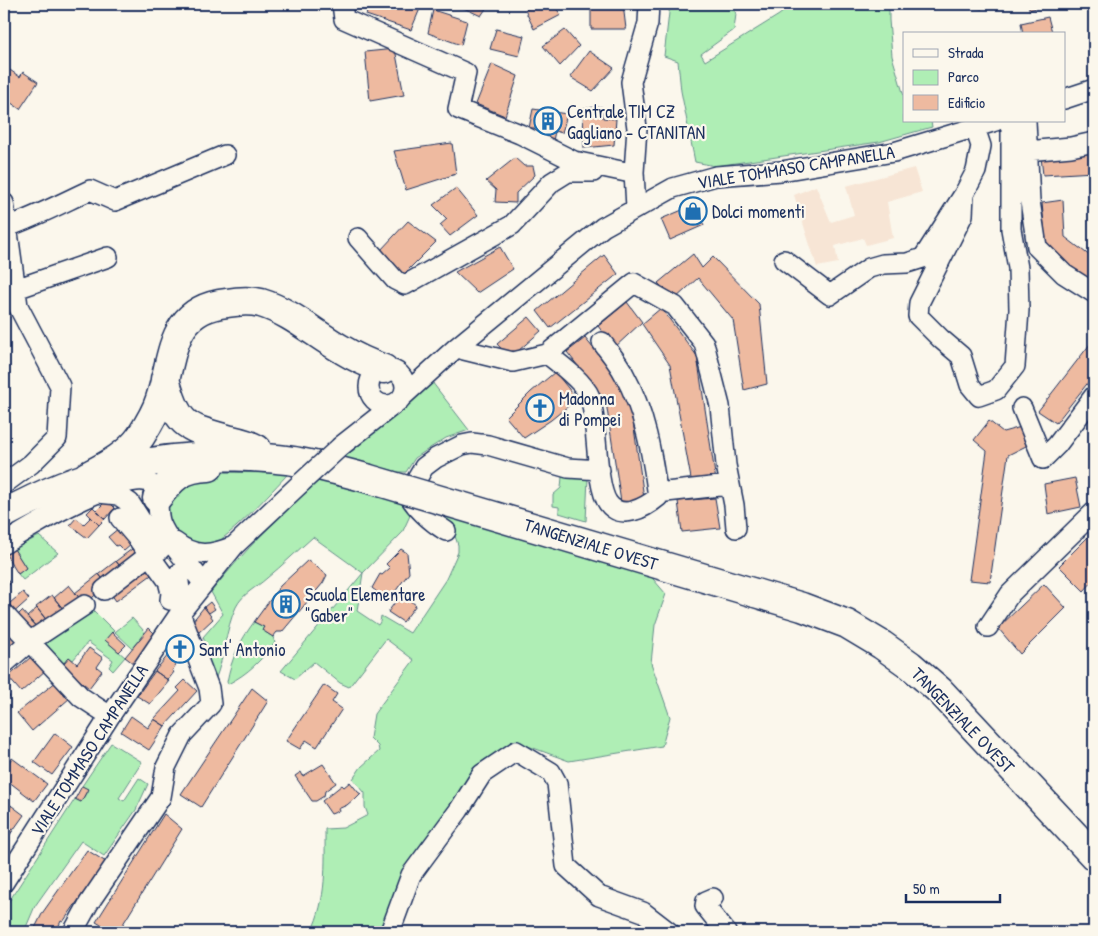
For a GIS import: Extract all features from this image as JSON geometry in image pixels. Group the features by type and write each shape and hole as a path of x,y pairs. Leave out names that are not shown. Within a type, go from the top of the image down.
{"highway":[{"path":"92,485 139,438 160,401 170,354 178,332 201,309 217,304 247,301 261,303 294,319 343,351 362,372 379,379"},
{"path":"165,379 174,407 184,422 207,433 251,445 276,458"},
{"name":"TANGENZIALE OVEST","path":"4,514 59,487 92,485 128,465 177,458 228,456 276,458 366,478 755,593 830,617 862,633 910,665 940,691 1094,856"},
{"path":"137,507 185,470 236,467 276,458"}],"street":[{"path":"342,4 344,19 466,73 458,109 520,134 574,161 630,172"},
{"path":"636,208 630,172 636,128 631,82 648,23 649,4"},
{"path":"1066,98 1094,89"},
{"name":"VIALE TOMMASO CAMPANELLA","path":"4,882 152,653 198,589 234,546 341,446 400,399 457,347 603,227 674,188 716,176 781,170 894,152 993,122"},
{"path":"964,194 963,215 919,303 918,316 941,340 961,356 970,386 979,396 996,390 1015,366 1019,310 1018,268 1011,229 1011,122"},
{"path":"1026,122 1030,201 1037,247 1064,274 1094,293"},
{"path":"784,260 830,295 868,268 883,264 907,263 923,258 964,194 976,171 981,146 975,128"},
{"path":"1027,151 1071,147 1094,142"},
{"path":"7,227 33,218 90,190 115,201 225,155"},
{"path":"358,238 394,280 405,285 512,225 552,182 568,172 630,172"},
{"path":"4,203 18,306 60,386 56,438 31,464 4,484"},
{"path":"16,289 108,256"},
{"path":"457,347 513,362 547,354 634,283 675,306 704,343 720,406 736,528"},
{"path":"547,354 570,372 589,396 602,486 607,502 616,511 628,512 646,507 658,497 654,463 644,421 624,374 602,342"},
{"name":"VIALE TOMMASO CAMPANELLA","path":"341,446 355,428 366,409 379,379 416,371 441,362"},
{"path":"400,375 404,385 400,399 392,404 380,404 375,401 379,379 400,375"},
{"path":"1022,408 1043,459 1057,445 1094,396"},
{"path":"446,531 432,523 414,504 408,494 424,468 436,458 462,445 472,443 488,445 568,468 600,470"},
{"path":"4,544 24,530 67,507 92,485 112,487 142,480 151,484 137,507 149,555 168,581 171,593 167,616 152,653"},
{"path":"92,485 118,495 137,507 158,516 198,589"},
{"path":"658,493 730,485"},
{"path":"137,507 155,544 178,574 198,589"},
{"path":"988,626 1010,594 1094,512"},
{"path":"167,535 185,550 195,553 208,554 234,546"},
{"path":"104,590 149,555"},
{"path":"73,932 89,903 161,796 166,767 182,735 210,704 208,688 180,613 181,598 178,574"},
{"path":"4,664 29,642 85,605"},
{"path":"4,614 81,697 110,716"},
{"path":"390,932 412,875 459,810 482,774 516,750 551,772 557,784 566,866 599,896 643,912 670,932"},
{"path":"713,898 706,901 705,906 726,932"}],"shaded area":[{"path":"914,168 922,192 887,202 893,238 866,245 863,238 835,246 838,263 817,267 794,195 816,186 831,222 854,215 846,186"}],"green space":[{"path":"670,4 732,4 736,14 734,30 701,54 705,61 779,15 793,4 889,4 892,56 903,93 903,122 931,122 932,127 879,142 715,166 695,162 681,91 678,61 664,56"},
{"path":"432,382 469,430 446,438 415,458 406,472 342,460"},
{"path":"195,472 289,473 222,539 211,546 203,548 178,538 164,512 170,491"},
{"path":"562,477 588,478 586,521 559,513 559,507 553,506 553,495 561,488"},
{"path":"319,481 344,483 389,495 413,509 402,533 363,573 313,537 263,582 246,594 239,602 232,616 215,680 200,654 208,651 203,637 223,614 211,592 262,534"},
{"path":"426,510 641,565 666,594 655,625 651,663 670,717 662,746 569,761 517,742 484,760 432,833 387,932 311,932 320,907 324,882 325,829 343,828 368,815 365,807 365,793 353,779 361,767 379,751 378,746 370,738 374,714 414,660 386,639 349,687 340,683 314,662 295,679 281,671 363,573 357,611 378,625 381,616 410,633 446,579 458,552 458,545 452,527"},
{"path":"39,536 58,553 23,580 18,574 26,568 14,549"},
{"path":"88,605 114,631 105,640 125,657 113,671 109,667 113,660 88,642 73,660 69,657 59,669 35,644"},
{"path":"132,618 145,632 132,648 115,632"},
{"path":"254,622 264,627 262,630 273,637 275,643 254,666 228,684 229,674 240,643"},
{"path":"111,743 142,762 119,798 124,801 139,778 148,784 136,810 104,856 81,841 35,906 24,932 4,932 4,909 75,799 81,802 88,790 82,786"}],"building":[{"path":"370,4 422,4 411,30 366,15"},
{"path":"455,4 489,4 481,16"},
{"path":"536,4 553,4 561,15 534,29 525,10"},
{"path":"591,4 623,4 626,29 591,29"},
{"path":"957,4 983,4 982,9"},
{"path":"1029,4 1051,4 1029,10"},
{"path":"433,10 467,21 461,45 428,33"},
{"path":"1048,17 1052,32 1023,32 1021,23"},
{"path":"496,29 524,36 519,56 490,49"},
{"path":"565,30 579,46 560,66 543,46"},
{"path":"395,49 404,95 370,101 365,52"},
{"path":"589,51 614,68 593,91 570,77"},
{"path":"492,64 518,76 505,116 476,104"},
{"path":"4,66 20,77 23,72 38,82 20,109 4,98"},
{"path":"602,107 603,118 616,119 614,145 584,148 583,108"},
{"name":"Centrale TIM CZ Gagliano - CTANITAN","path":"533,109 567,114 562,133 555,131 553,141 535,138 538,128 529,128"},
{"path":"452,143 456,174 406,190 394,151"},
{"path":"1094,149 1094,172 1043,175 1041,157"},
{"path":"515,158 524,166 533,166 535,175 516,193 516,203 495,202 496,190 486,181"},
{"path":"456,188 478,215 450,236 440,225 447,219 433,205"},
{"path":"1063,200 1065,237 1094,259 1094,287 1046,247 1042,203"},
{"path":"694,205 704,225 670,240 661,219"},
{"path":"408,221 436,242 403,275 380,251"},
{"path":"500,247 513,269 477,293 455,272"},
{"path":"693,254 702,268 713,257 759,304 767,384 744,390 733,320 698,278 674,300 658,283"},
{"path":"604,255 618,274 550,328 537,311"},
{"path":"627,302 642,322 614,348 598,326"},
{"path":"661,308 697,356 716,481 692,484 670,365 642,324"},
{"path":"529,317 541,331 510,358 497,344"},
{"path":"585,338 629,393 645,505 622,509 606,402 567,352"},
{"path":"1094,339 1094,375 1056,423 1038,411"},
{"name":"Madonna di Pompei","path":"555,372 577,399 551,420 524,438 506,417 531,392"},
{"path":"989,421 1003,432 1021,427 1028,445 1008,455 990,582 969,580 987,451 974,440"},
{"path":"1075,478 1081,507 1048,514 1044,484"},
{"path":"715,498 720,528 682,532 678,501"},
{"path":"107,500 115,508 105,519 96,511"},
{"path":"93,507 105,519 99,525 87,513"},
{"path":"91,517 99,525 87,538 70,525 76,518 84,524"},
{"path":"119,528 132,544 124,551 118,545 116,546 108,537"},
{"path":"1094,531 1094,580 1084,591 1059,566"},
{"path":"136,546 144,557 124,572 116,561"},
{"path":"14,549 26,568 18,574 5,553"},
{"path":"401,549 407,553 409,573 388,601 372,588 380,574 382,575 390,568 386,564"},
{"name":"Scuola Elementare \"Gaber\"","path":"308,560 327,575 323,583 282,632 277,632 273,637 262,630 264,627 254,622 280,586"},
{"path":"116,561 124,572 107,585 99,574"},
{"path":"147,563 154,573 116,601 109,591"},
{"path":"99,574 107,585 85,604 75,593"},
{"path":"4,575 10,584 4,589"},
{"path":"1044,584 1066,608 1020,654 998,628"},
{"path":"69,585 82,601 68,615 54,598"},
{"path":"23,592 29,599 10,616 4,608"},
{"path":"401,594 416,605 403,622 388,612"},
{"path":"52,595 67,614 51,626 36,607"},
{"path":"210,602 215,609 209,613 204,607"},
{"path":"204,607 213,619 197,634 192,622"},
{"path":"37,608 49,623 40,631 27,617"},
{"path":"22,611 40,631 31,638 14,619"},
{"path":"149,628 154,633 138,667 125,657"},
{"path":"14,632 22,642 4,657 4,640"},
{"path":"112,632 126,645 119,652 105,640"},
{"name":"Sant' Antonio","path":"179,636 191,645 178,661 169,654"},
{"path":"89,648 103,658 97,667 102,671 89,688 73,675 59,669 69,657 77,664"},
{"path":"169,654 178,661 172,671 174,672 168,680 155,671"},
{"path":"31,657 36,663 39,661 46,670 21,692 8,677"},
{"path":"155,671 169,681 150,704 137,696"},
{"path":"4,680 10,688 6,692 10,697 4,703"},
{"path":"185,680 197,691 165,726 154,719 180,691 177,688"},
{"path":"57,681 70,698 32,731 17,713"},
{"path":"324,685 337,694 332,702 342,709 317,747 306,740 300,749 286,741"},
{"path":"252,688 268,701 201,807 181,794"},
{"path":"4,690 10,697 4,703"},
{"path":"131,716 148,728 154,719 165,726 149,750 121,732"},
{"path":"55,733 73,747 52,775 34,762"},
{"path":"12,758 47,784 34,801 4,778 4,769"},
{"path":"323,764 336,783 325,791 324,796 316,801 312,801 295,776 301,772 303,776"},
{"path":"350,782 361,794 355,800 338,809 339,811 331,814 322,801 342,785 344,787"},
{"path":"82,786 88,789 81,802 75,799"},
{"path":"4,800 11,806 4,816"},
{"path":"4,800 24,815 4,843"},
{"path":"164,814 182,829 118,932 113,932 96,922"},
{"path":"4,823 13,830 4,843"},
{"path":"87,850 106,862 86,893 84,892 63,922 61,921 56,932 33,932 43,912"}],"place":[{"name":"Centrale TIM CZ Gagliano - CTANITAN","path":"548,121"},
{"name":"Dolci momenti","path":"693,211"},
{"name":"Madonna di Pompei","path":"540,408"},
{"name":"Scuola Elementare \"Gaber\"","path":"286,604"},
{"name":"Sant' Antonio","path":"180,649"}]}
